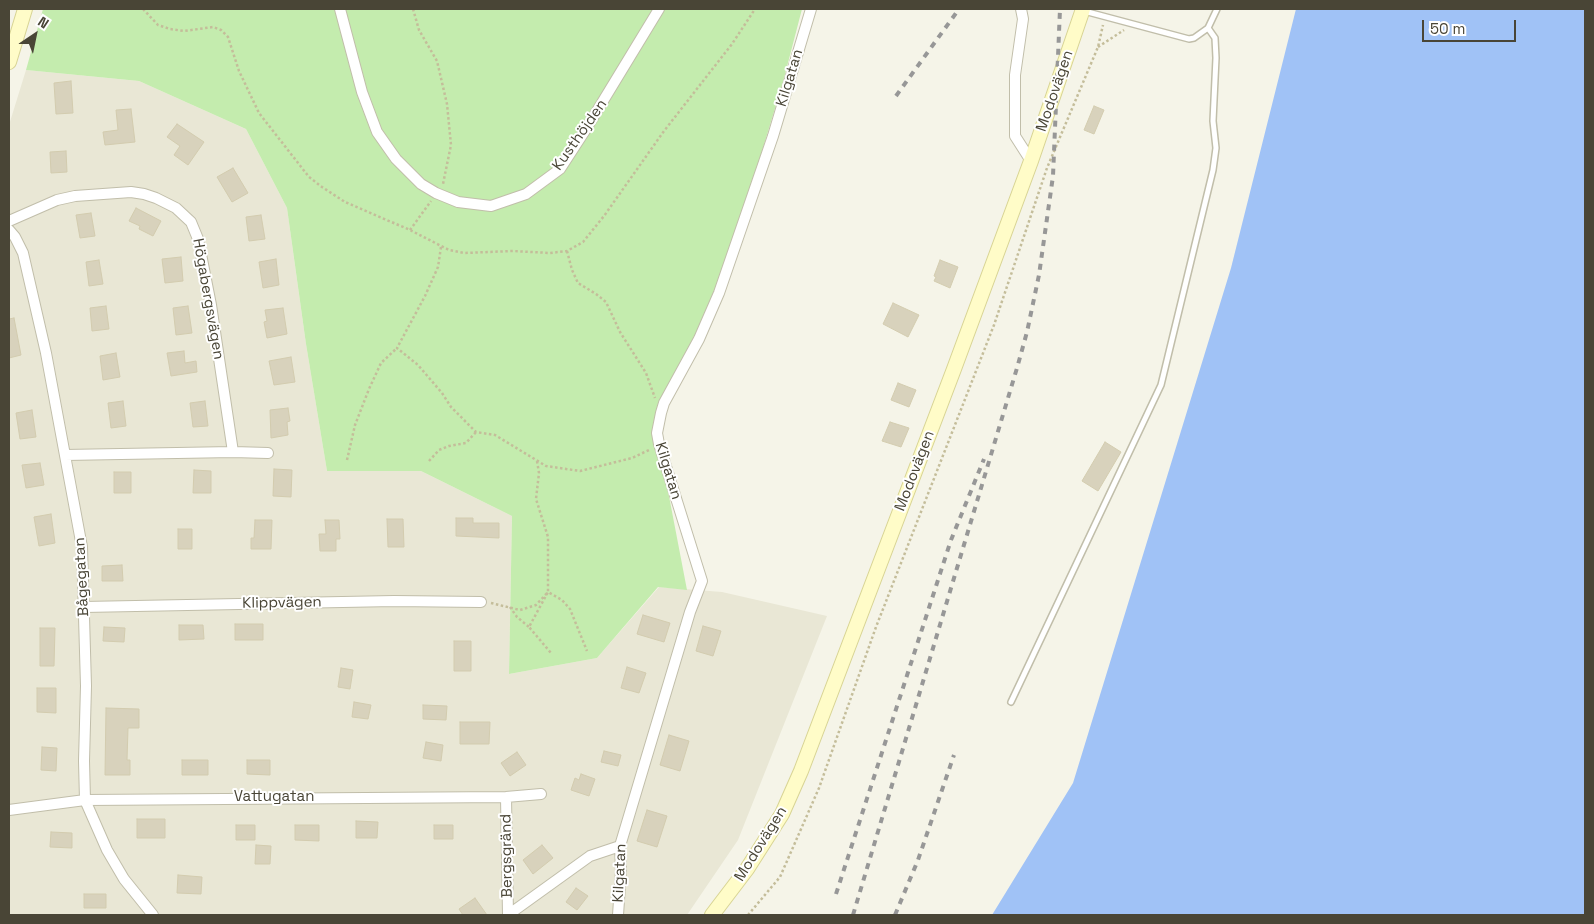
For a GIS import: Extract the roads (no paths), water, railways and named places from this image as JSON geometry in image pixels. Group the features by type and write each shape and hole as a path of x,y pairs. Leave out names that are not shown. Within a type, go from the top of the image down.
{"main road":[{"path":"9,62 25,9"},
{"name":"Modovägen","path":"712,915 747,869 782,814 801,771 1031,161 1082,10"}],"street":[{"name":"Kusthöjden","path":"340,9 362,92 377,132 396,159 421,184 436,193 458,202 491,206 526,194 560,168 659,9"},
{"name":"Kilgatan","path":"618,915 620,846 690,612 702,581 659,444 657,433 661,413 664,403 698,339 719,293 773,136 811,9"},
{"path":"1021,9 1024,19 1015,75 1015,136 1031,161"},
{"name":"Högabergsvägen","path":"9,221 57,200 111,192 144,194 167,203 182,213 194,227 198,239 211,305 234,452"},
{"name":"Bågegatan","path":"9,230 23,253 46,353 82,547 86,686 85,800 116,865 153,915"},
{"path":"65,455 268,453"},
{"name":"Klippvägen","path":"84,607 394,601 481,602"},
{"name":"Vattugatan","path":"9,810 85,800 506,797 540,794"},
{"name":"Bergsgränd","path":"506,797 508,915"},
{"path":"508,915 590,856 620,846"}],"lane":[{"path":"1082,10 1105,18 1189,39 1194,38 1208,28 1217,9"},
{"path":"1011,702 1161,385 1214,170 1216,148 1213,121 1216,38 1208,28"}],"water":[{"path":"1296,9 1585,9 1585,915 992,915 1073,783 1231,268"}],"railway":[{"path":"896,96 959,9"},
{"path":"853,915 1027,332 1039,275 1053,176 1060,9"},
{"path":"836,894 951,540 984,459"},
{"path":"895,915 918,860 954,755"}]}
